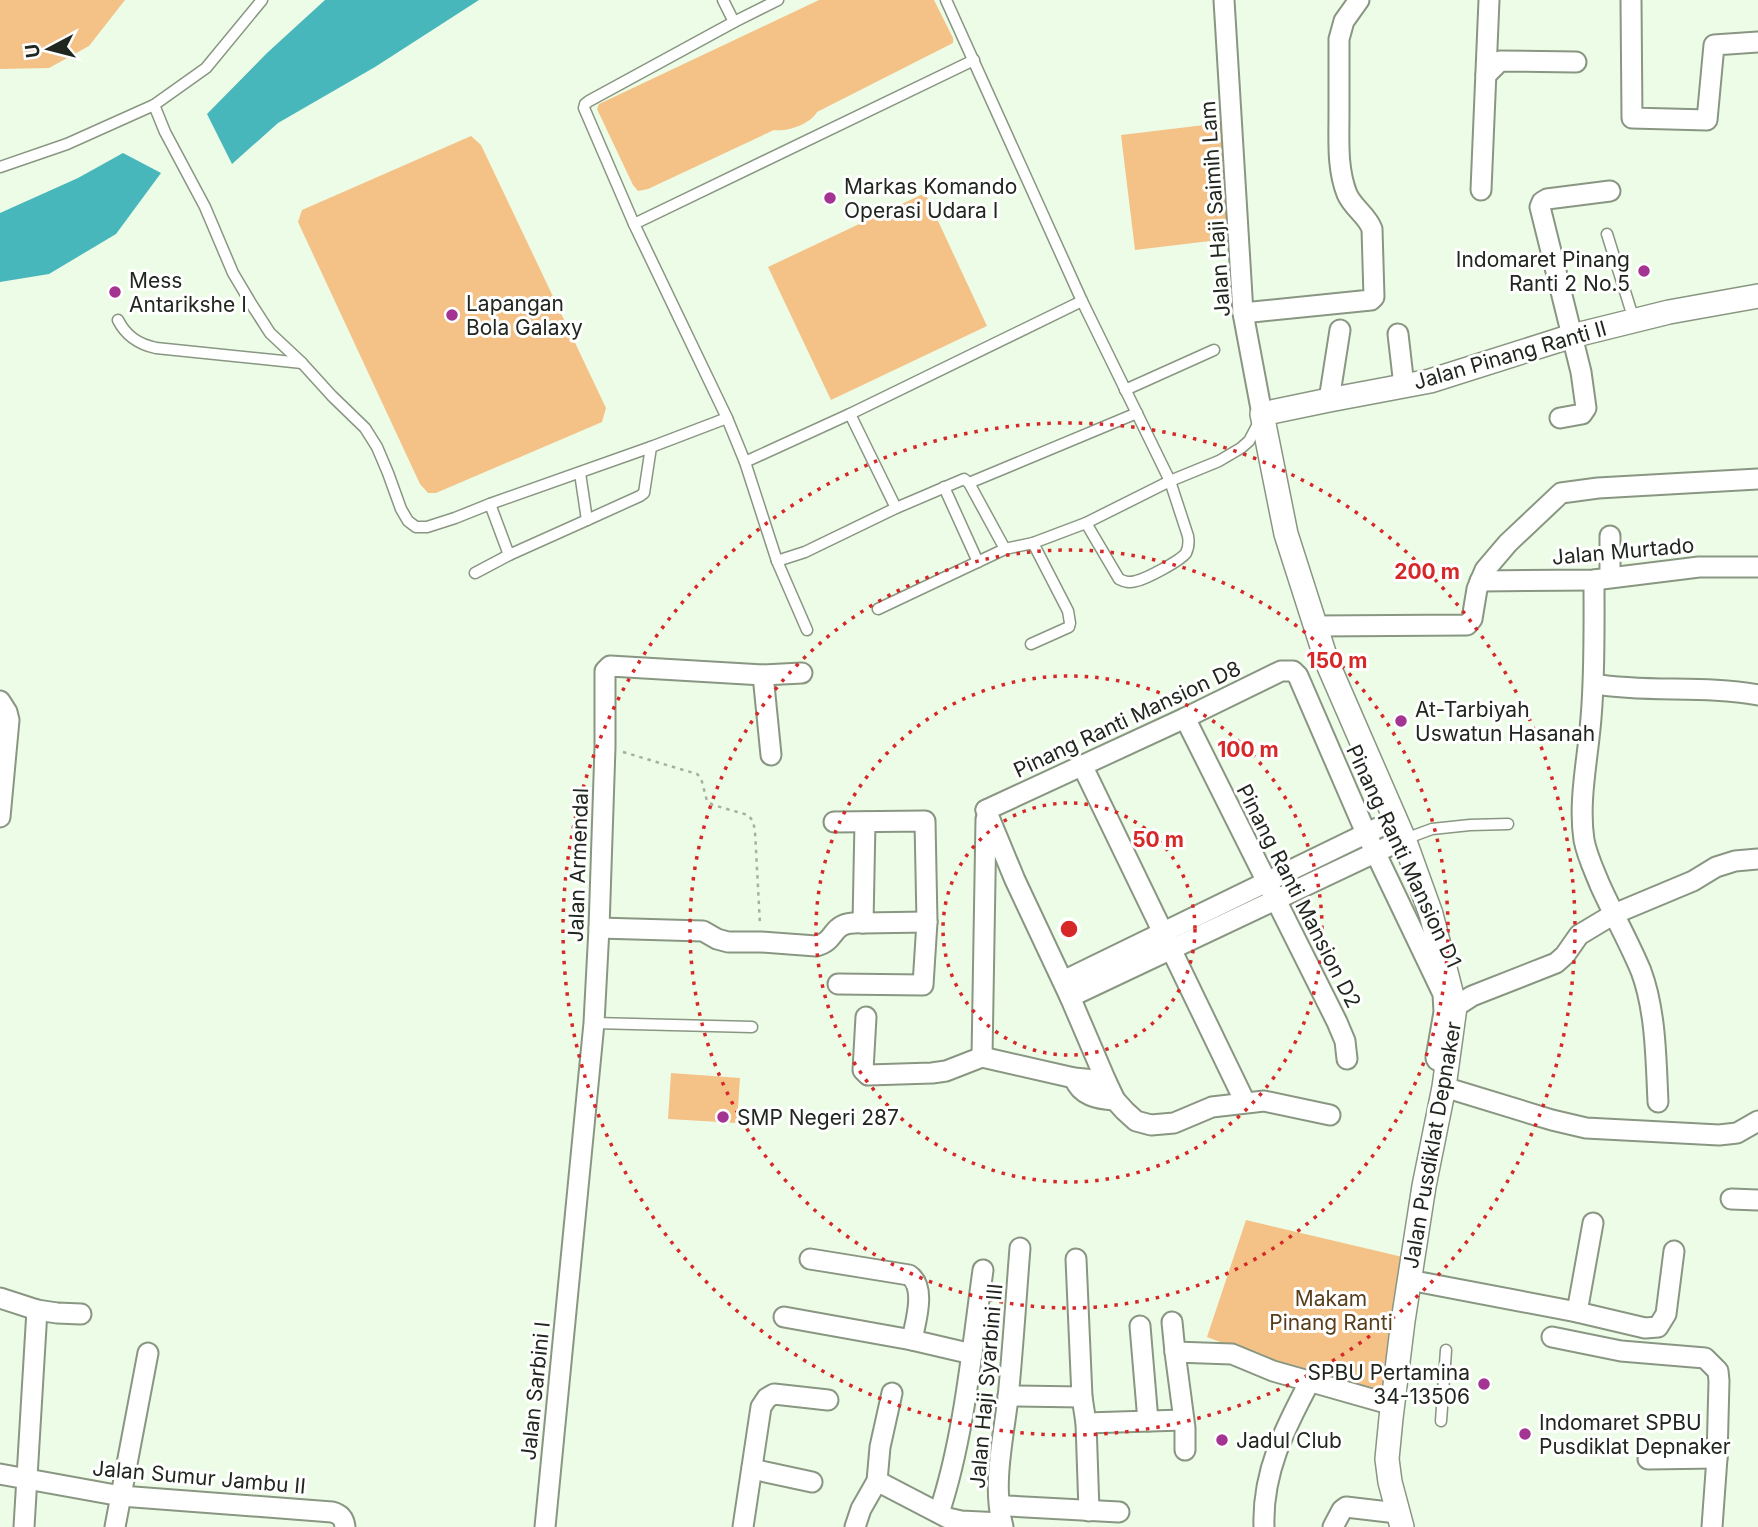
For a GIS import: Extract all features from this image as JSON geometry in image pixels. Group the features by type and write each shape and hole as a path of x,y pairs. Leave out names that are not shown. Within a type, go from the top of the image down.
{"street":[{"name":"Jalan Haji Saimih Lam","path":"1224,0 1243,313 1262,414"},
{"path":"1243,313 1371,300 1374,297 1372,229 1348,195 1339,155 1339,39 1344,21 1359,0"},
{"path":"1481,190 1489,0"},
{"path":"1631,0 1632,118 1707,120 1714,45 1758,42"},
{"path":"1486,75 1500,61 1576,62"},
{"path":"1560,418 1582,414 1586,408 1581,372 1540,208 1542,202 1547,199 1610,191"},
{"name":"Jalan Pinang Ranti II","path":"1262,414 1430,381 1572,336 1669,312 1758,296"},
{"path":"1329,400 1340,330"},
{"path":"1398,334 1404,386"},
{"name":"Jalan Pusdiklat Depnaker","path":"1262,414 1286,534 1327,662 1400,829 1459,997 1424,1186 1393,1405 1387,1459 1400,1520"},
{"path":"1316,626 1467,625 1472,619 1477,589 1485,570 1561,492 1758,479"},
{"path":"1610,536 1602,579 1582,822 1591,863 1641,973 1648,998 1658,1102"},
{"name":"Jalan Murtado","path":"1480,581 1602,579 1699,567 1758,567"},
{"name":"Jalan Armendal","path":"571,1260 594,1023 605,747 605,671 610,666 763,675 802,673"},
{"name":"Pinang Ranti Mansion D8","path":"986,810 1288,670"},
{"name":"Pinang Ranti Mansion D1","path":"1288,670 1298,676 1375,853 1443,994 1444,1012 1436,1058 1445,1076"},
{"path":"763,675 771,755"},
{"path":"1594,684 1758,695"},
{"path":"0,701 9,720 0,817"},
{"name":"Pinang Ranti Mansion D2","path":"1185,718 1337,1022 1345,1041 1347,1059"},
{"path":"1082,765 1245,1102"},
{"path":"986,810 1106,1081 1120,1106 1136,1121 1151,1125 1174,1123 1212,1107 1264,1101 1330,1115"},
{"path":"982,1057 986,810"},
{"path":"834,822 925,821 927,922 923,985 838,984"},
{"path":"863,923 865,822"},
{"path":"1167,941 1266,882 1366,833 1400,829"},
{"path":"1066,989 1167,941 1275,900 1375,853 1400,829"},
{"path":"1459,997 1556,963 1565,955 1578,935 1614,914 1693,881 1725,864 1758,859"},
{"path":"984,881 1015,880"},
{"path":"599,928 704,931 728,942 816,946 824,944 837,927 848,923 927,922"},
{"path":"866,1017 863,1070 868,1075 946,1071 982,1057 1074,1078 1106,1081"},
{"path":"1445,1076 1552,1120 1586,1128 1719,1135 1738,1133 1758,1121"},
{"path":"1074,1078 1079,1088 1089,1096 1120,1106"},
{"path":"1731,1199 1758,1200"},
{"path":"1577,1312 1593,1223"},
{"name":"Jalan Haji Syarbini III","path":"1002,1518 1000,1465 1020,1248"},
{"path":"1410,1279 1645,1328 1658,1327 1666,1314 1674,1251"},
{"path":"810,1259 909,1275 918,1286 912,1340"},
{"path":"1076,1259 1089,1511"},
{"name":"Jalan Sarbini I","path":"545,1527 571,1260"},
{"name":"Jalan Haji Syarbini III","path":"939,1513 953,1462 983,1270"},
{"path":"0,1298 37,1310 81,1314"},
{"path":"24,1527 37,1310"},
{"name":"Jalan Haji Syarbini III","path":"784,1317 912,1340 972,1354"},
{"path":"1172,1322 1185,1428 1185,1450"},
{"path":"1140,1326 1148,1421"},
{"path":"1552,1337 1620,1351 1705,1358 1718,1371 1717,1458 1712,1527"},
{"path":"1175,1352 1232,1354 1273,1371 1393,1405"},
{"path":"115,1527 148,1353"},
{"path":"1264,1527 1272,1465 1281,1438 1310,1381"},
{"path":"855,1527 861,1509 877,1480 880,1447 892,1393"},
{"path":"743,1527 761,1407 767,1398 774,1394 828,1399"},
{"path":"1008,1396 1082,1397"},
{"path":"1086,1423 1183,1420"},
{"path":"1648,1459 1717,1458"},
{"path":"752,1469 812,1482"},
{"name":"Jalan Sumur Jambu II","path":"0,1474 121,1496 332,1512 341,1516 345,1527"},
{"path":"877,1480 948,1518 961,1521 1002,1518 1008,1506 1119,1512"},
{"path":"1333,1527 1346,1507 1400,1520"}],"lane":[{"path":"0,167 67,144 154,106 206,68 262,0"},
{"path":"723,0 734,22"},
{"path":"778,0 755,5 734,22 585,104 584,108 634,224 727,418 745,462 777,561 807,631"},
{"path":"946,0 1082,301 1170,481 1189,545 1181,558 1139,580 1126,582 1119,579 1086,523"},
{"path":"634,224 974,60"},
{"path":"154,106 205,207 233,273 252,305 270,333 365,428 377,447 401,509 408,521 416,527 427,527 727,418"},
{"path":"1607,234 1634,320"},
{"path":"745,462 1082,301"},
{"path":"118,320 123,330 142,345 302,363"},
{"path":"1125,390 1214,350"},
{"path":"969,483 1137,413"},
{"path":"850,414 896,508"},
{"path":"878,609 1005,549 1032,543 1086,523 1170,481 1219,461 1249,441 1262,414"},
{"path":"475,573 640,496 644,493 651,447"},
{"path":"579,472 587,520"},
{"path":"777,561 805,552 964,479 969,483 1005,549"},
{"path":"944,487 978,562"},
{"path":"490,504 509,555"},
{"path":"1031,644 1069,626 1070,623 1068,611 1032,543"},
{"path":"1400,829 1508,824"},
{"path":"594,1023 752,1027"},
{"path":"1441,1421 1446,1350"}],"path":[{"path":"605,747 697,774 701,778 707,801 751,817 755,831 761,942"}],"green space":[{"path":"0,0 125,0 89,46 49,68 0,69"},
{"path":"819,0 934,0 953,43 817,112 798,126 774,130 648,189 638,191 597,109 599,104"},
{"path":"1221,123 1235,238 1135,250 1121,135"},
{"name":"Lapangan Bola Galaxy","path":"471,136 481,145 606,408 602,422 436,493 428,493 420,484 298,222 302,210"},
{"path":"925,193 987,326 831,400 768,267"},
{"path":"671,1073 740,1078 737,1123 668,1119"},
{"name":"Makam Pinang Ranti","path":"1246,1220 1407,1258 1385,1404 1207,1337"}],"water":[{"path":"325,0 479,0 375,67 278,123 232,164 207,114 267,53"},
{"path":"123,153 161,173 116,234 49,274 0,282 0,213 78,178"}],"place":[{"name":"Markas Komando Operasi Udara I","path":"830,198"},
{"name":"Indomaret Pinang Ranti 2 No.5","path":"1644,271"},
{"name":"Mess Antarikshe I","path":"115,292"},
{"name":"Lapangan Bola Galaxy","path":"452,315"},
{"name":"At-Tarbiyah Uswatun Hasanah","path":"1401,721"},
{"name":"SMP Negeri 287","path":"723,1117"},
{"name":"SPBU Pertamina 34-13506","path":"1484,1384"},
{"name":"Indomaret SPBU Pusdiklat Depnaker","path":"1525,1434"},
{"name":"Jadul Club","path":"1222,1440"}]}
